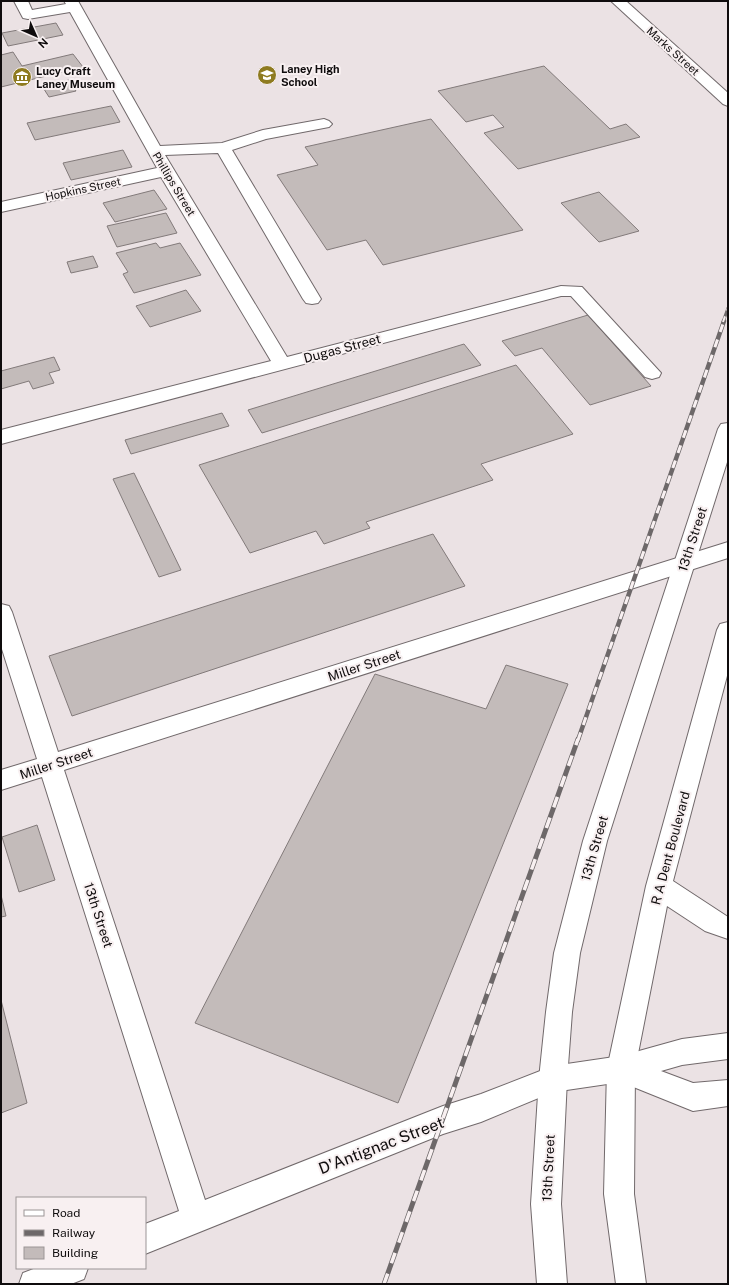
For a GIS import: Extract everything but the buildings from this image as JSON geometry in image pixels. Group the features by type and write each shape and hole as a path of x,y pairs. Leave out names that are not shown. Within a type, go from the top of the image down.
{"street":[{"path":"21,1 28,15 73,4"},
{"name":"Marks Street","path":"618,1 728,101"},
{"name":"Phillips Street","path":"73,4 166,171 282,364"},
{"path":"155,151 223,148 263,135 324,124"},
{"path":"223,148 312,299"},
{"name":"Hopkins Street","path":"1,207 166,171"},
{"name":"Dugas Street","path":"1,437 561,291 576,291 652,373"},
{"name":"13th Street","path":"552,1284 546,1204 553,1079 559,1012 567,953 595,841 728,429"},
{"name":"Miller Street","path":"1,780 728,550"},
{"name":"13th Street","path":"1,612 196,1218"},
{"name":"R A Dent Boulevard","path":"622,1069 636,990 659,886 728,630"},
{"path":"659,886 714,923 728,928"},
{"name":"D'Antignac Street","path":"146,1239 443,1120 481,1108 553,1079 622,1069 682,1052 728,1046"},
{"path":"622,1069 619,1194 631,1284"},
{"name":"D'Antignac Street","path":"622,1069 693,1097 728,1093"},
{"path":"34,1284 71,1269"}],"railway":[{"path":"723,322 728,308"},
{"path":"578,740 724,321"},
{"path":"384,1284 578,739"}],"place":[{"name":"Laney High School","path":"267,75"},
{"name":"Lucy Craft Laney Museum","path":"22,77"}]}
